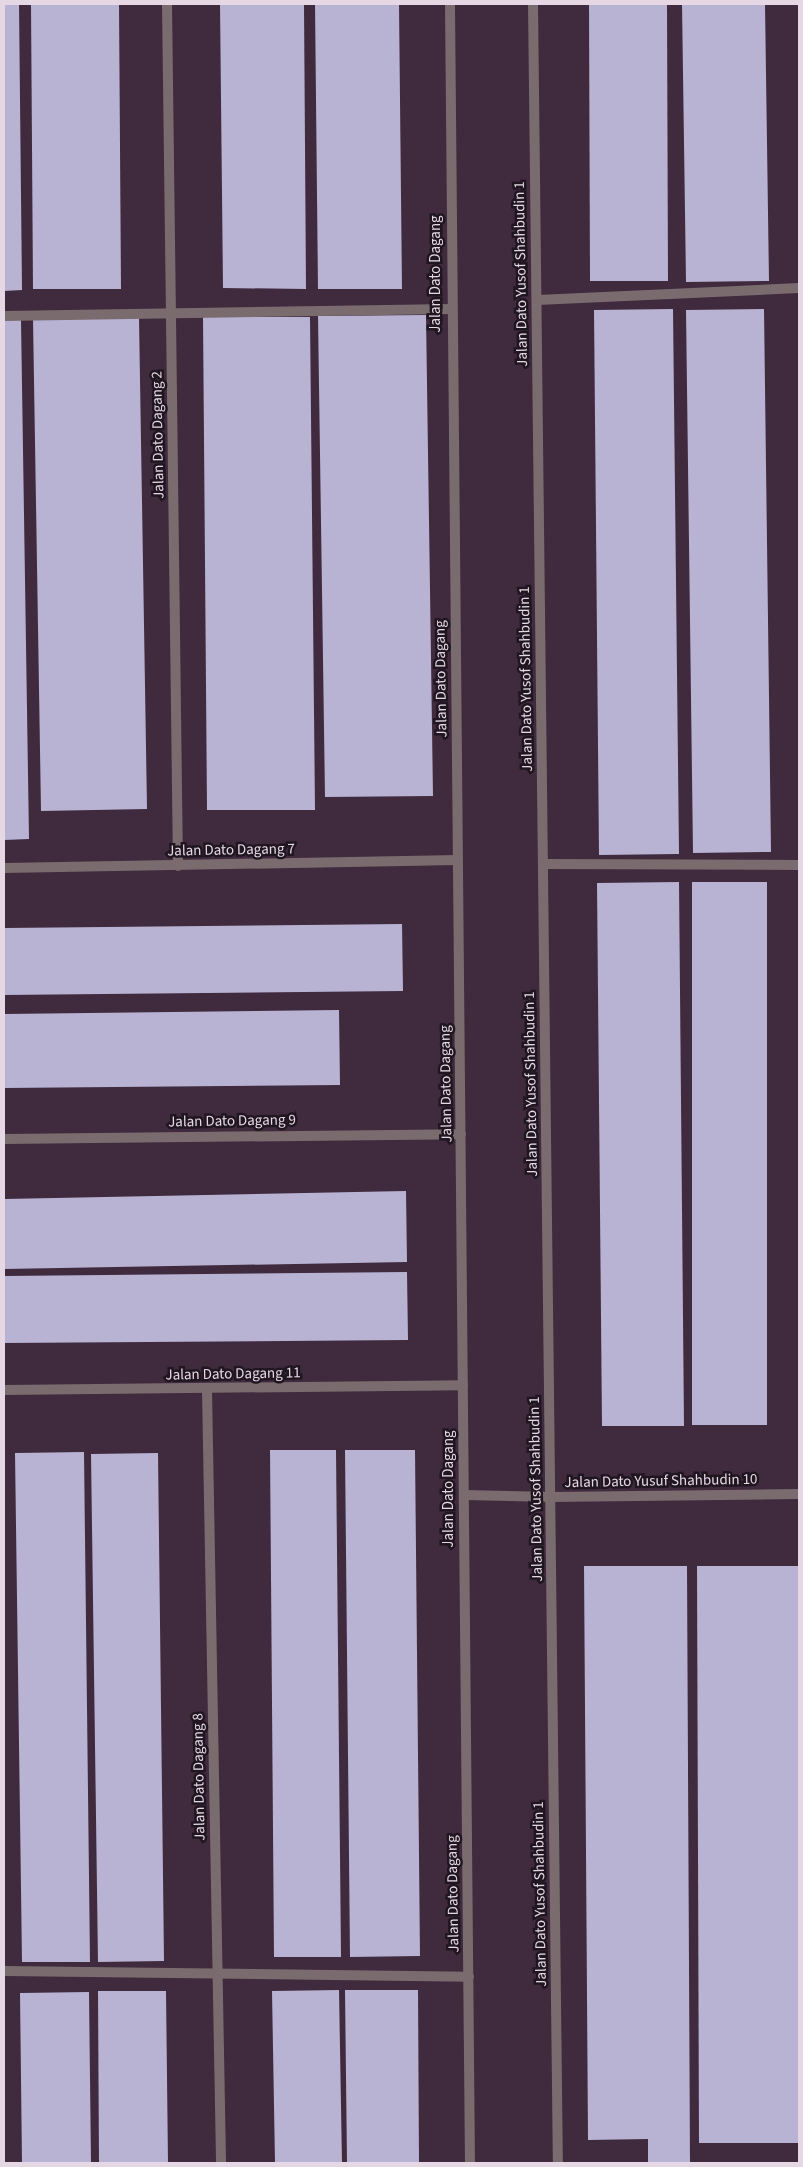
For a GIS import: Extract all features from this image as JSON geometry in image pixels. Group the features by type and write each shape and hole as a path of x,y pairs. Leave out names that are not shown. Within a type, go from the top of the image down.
{"street":[{"name":"Jalan Dato Dagang 2","path":"167,4 178,866"},
{"name":"Jalan Dato Dagang","path":"450,4 451,308 461,1134 470,2163"},
{"name":"Jalan Dato Yusof Shahbudin 1","path":"534,4 558,2163"},
{"path":"537,300 799,288"},
{"path":"4,316 451,308"},
{"name":"Jalan Dato Dagang 7","path":"4,868 458,860"},
{"path":"543,864 799,865"},
{"name":"Jalan Dato Dagang 9","path":"4,1139 461,1134"},
{"name":"Jalan Dato Dagang 11","path":"4,1390 207,1390 463,1385"},
{"name":"Jalan Dato Dagang 8","path":"207,1390 221,2163"},
{"name":"Jalan Dato Yusuf Shahbudin 10","path":"464,1494 551,1497 799,1494"},
{"path":"4,1971 468,1977"}],"building":[{"path":"4,4 19,4 22,290 4,291"},
{"path":"31,4 119,4 121,289 33,289"},
{"path":"220,4 304,4 306,289 223,288"},
{"path":"315,4 399,4 402,289 318,289"},
{"path":"589,4 667,4 668,281 590,281"},
{"path":"682,4 765,4 769,281 686,282"},
{"path":"673,309 679,854 599,855 594,310"},
{"path":"764,309 771,852 693,853 686,310"},
{"path":"426,315 433,796 325,797 318,316"},
{"path":"203,317 310,317 315,810 207,810"},
{"path":"139,318 147,809 41,811 33,319"},
{"path":"4,320 21,320 29,839 4,840"},
{"path":"679,882 684,1426 602,1426 597,883"},
{"path":"692,882 767,882 767,1425 692,1425"},
{"path":"402,924 403,991 4,995 4,928"},
{"path":"339,1010 340,1085 4,1088 4,1014"},
{"path":"406,1191 407,1262 4,1269 4,1199"},
{"path":"407,1272 408,1340 4,1343 4,1276"},
{"path":"270,1450 336,1450 341,1957 274,1957"},
{"path":"345,1450 415,1450 420,1956 350,1957"},
{"path":"84,1452 90,1962 22,1962 15,1453"},
{"path":"158,1453 164,1961 98,1962 91,1454"},
{"path":"584,1566 687,1566 690,2163 648,2163 648,2139 588,2140"},
{"path":"697,1566 799,1566 799,2143 699,2143"},
{"path":"339,1990 342,2163 275,2163 272,1991"},
{"path":"345,1990 418,1990 419,2163 347,2163"},
{"path":"98,1991 166,1991 168,2163 99,2163"},
{"path":"89,1992 91,2163 22,2163 20,1993"}]}
